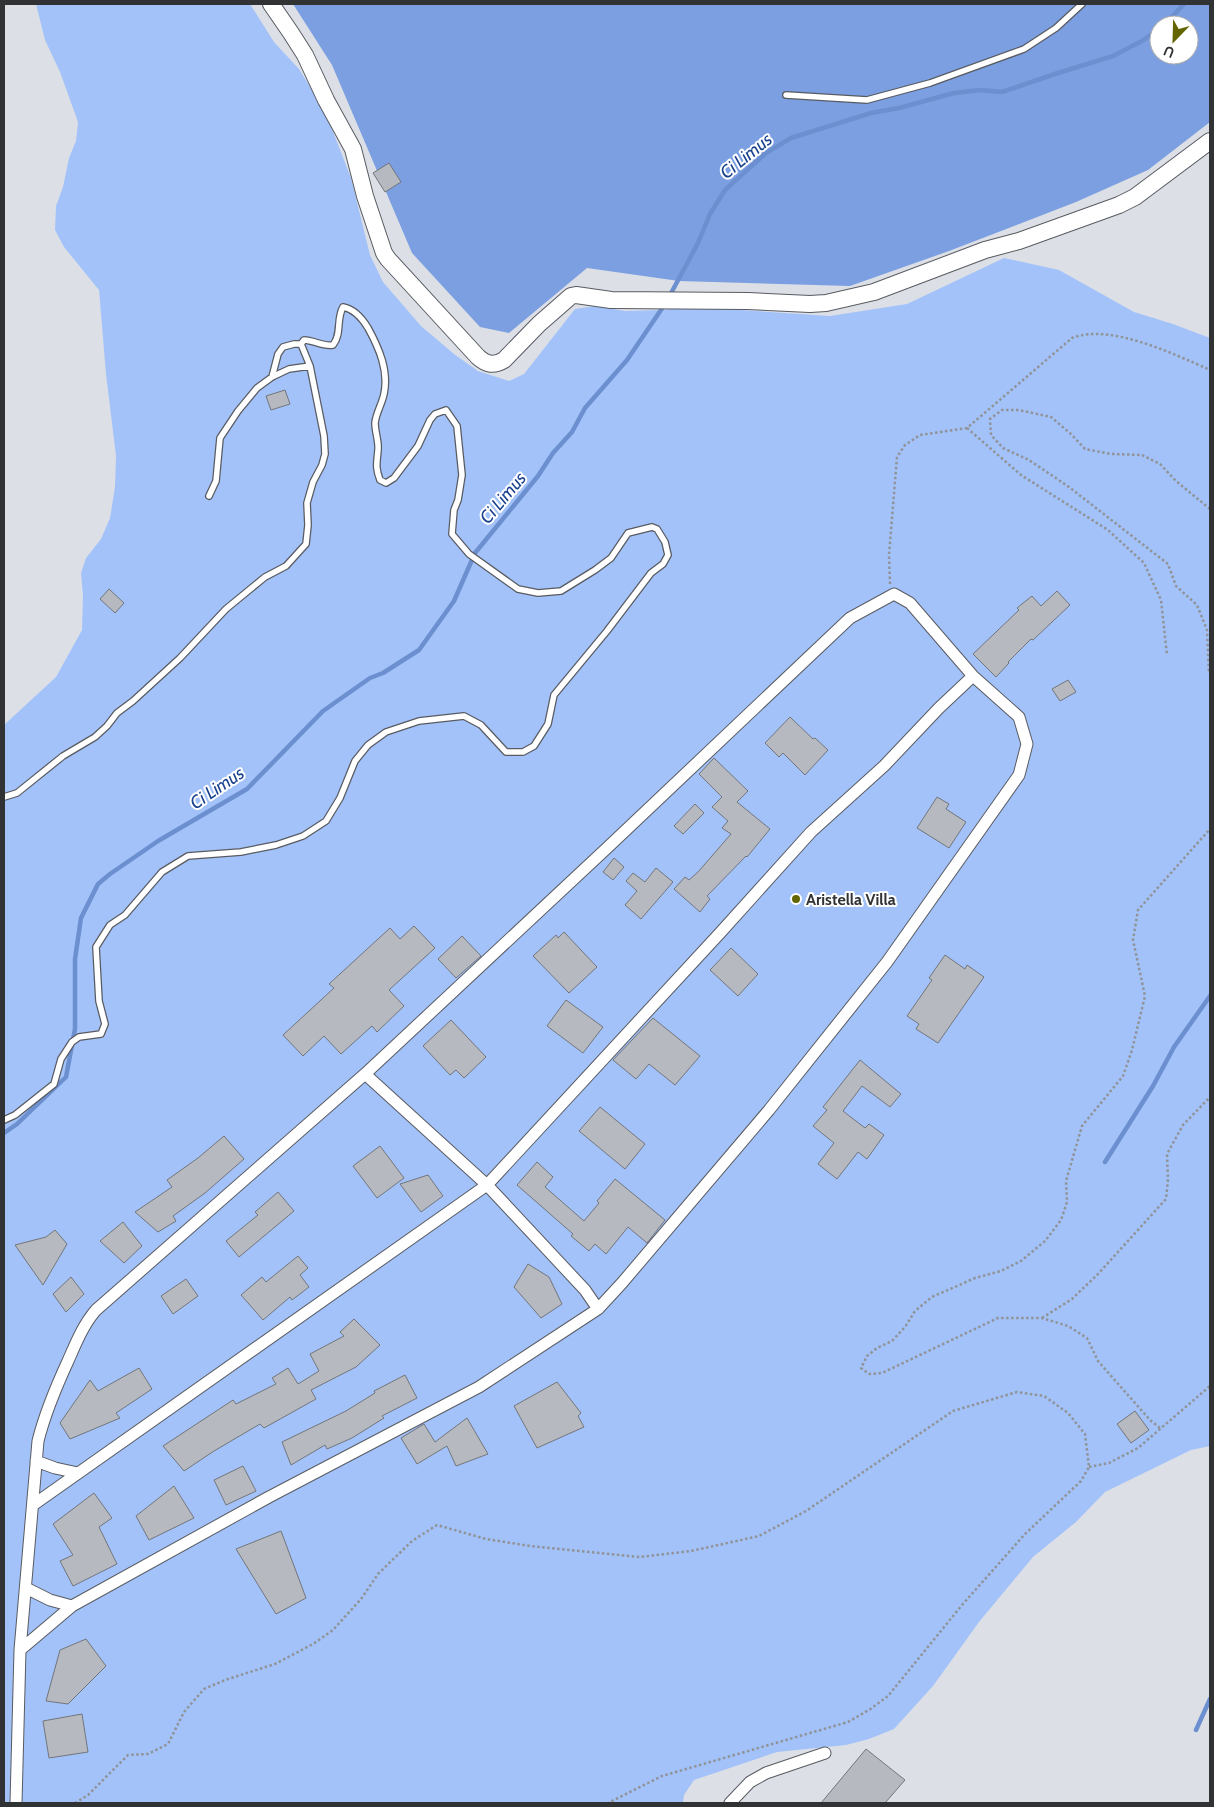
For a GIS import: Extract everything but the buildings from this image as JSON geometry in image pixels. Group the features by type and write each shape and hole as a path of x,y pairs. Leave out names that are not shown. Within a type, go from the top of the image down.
{"street":[{"path":"271,4 305,55 326,100 353,149 368,204 388,260 478,358 488,364 504,360 539,324 571,296 576,295 611,300 748,301 810,304 826,303 874,292 985,250 1019,242 1135,197 1210,141"},
{"path":"16,1803 20,1650 38,1441 45,1413 87,1321 96,1310 365,1074 850,618 894,594 910,604 973,676 1019,717 1027,744 1019,775 887,962 762,1118 622,1283 598,1309 479,1387 269,1497 72,1606 20,1650"},
{"path":"32,1505 487,1186 811,832 884,766 939,708 973,676"},
{"path":"365,1074 487,1186 585,1290 598,1309"},
{"path":"36,1461 55,1468 78,1473"},
{"path":"26,1588 50,1600 72,1606"},
{"path":"730,1803 750,1782 766,1773 825,1753"}],"lane":[{"path":"786,94 867,100 930,83 1024,49 1056,28 1082,4"},
{"path":"4,1120 15,1116 54,1084 61,1059 72,1042 79,1037 101,1034 105,1024 99,1002 96,947 110,925 125,916 162,872 188,856 241,852 276,845 303,836 326,821 340,798 354,761 368,745 386,732 419,721 464,716 481,725 506,752 523,752 534,746 548,724 554,694 607,631 651,573 663,564 668,555 665,542 657,529 652,527 628,533 611,558 595,570 561,591 538,593 518,589 469,554 452,534 454,510 458,500 462,475 457,426 446,410 435,414 430,420 418,446 394,478 386,483 380,480 376,470 378,449 375,423 384,394 385,376 378,346 365,324 352,310 342,307 339,314 338,335 333,344 328,346 304,340 301,344 283,347 278,354 272,377"},
{"path":"4,798 17,794 63,756 95,737 117,713 180,658 226,609 264,577 286,566 306,544 308,525 307,503 325,454 324,436 310,366 301,344"},
{"path":"209,496 216,482 220,438 238,411 257,388 272,377 289,369 310,366"}],"path":[{"path":"894,594 889,582 889,555 897,457 905,445 920,435 967,428 1072,338 1079,335 1107,334 1141,342 1210,370"},
{"path":"1210,509 1176,482 1160,464 1142,455 1111,454 1085,449 1051,417 1018,410 1002,410 990,419 991,435 1003,448 1029,460 1069,487 1168,564 1176,586 1197,605 1207,630 1210,674"},
{"path":"967,428 1021,475 1108,530 1144,563 1161,600 1167,655"},
{"path":"1160,1428 1150,1420 1098,1361 1087,1338 1068,1326 1042,1318 998,1318 882,1373 868,1374 861,1368 867,1356 877,1348 892,1341 905,1327 915,1311 932,1298 974,1278 1001,1271 1021,1261 1044,1241 1061,1220 1066,1202 1066,1181 1082,1126 1122,1076 1132,1050 1145,996 1133,940 1138,910 1210,829"},
{"path":"1042,1318 1072,1299 1098,1274 1166,1199 1168,1179 1167,1154 1184,1124 1210,1097"},
{"path":"1089,1467 1109,1463 1138,1448 1210,1386"},
{"path":"75,1803 88,1795 128,1755 148,1754 168,1744 184,1712 204,1689 225,1680 275,1664 313,1644 333,1630 361,1599 378,1574 412,1541 437,1525 486,1539 530,1546 640,1557 691,1552 758,1536 806,1511 953,1412 1017,1392 1044,1396 1068,1413 1085,1434 1089,1467 1081,1481 1025,1534 962,1605 888,1696 848,1722 662,1776 608,1803"}],"shaded area":[{"path":"36,4 250,4 274,42 299,69 325,111 351,178 370,255 383,282 421,326 454,354 478,371 509,381 524,374 575,309 595,306 625,311 662,310 709,304 741,310 830,316 907,304 1004,258 1059,270 1134,312 1210,338 1210,1446 1191,1450 1105,1492 1076,1522 1033,1557 979,1622 933,1686 894,1729 869,1739 846,1745 777,1752 694,1780 684,1795 683,1803 4,1803 4,725 56,677 82,630 83,596 81,573 86,558 101,539 110,518 115,487 116,456 106,374 99,290 64,247 55,230 56,206 63,187 69,158 76,141 78,122 60,72 45,40"},
{"path":"293,4 1210,4 1210,122 1148,170 1076,202 949,251 850,286 679,281 587,268 509,333 480,327 412,253 332,65"}],"waterway":[{"name":"Ci Limus","path":"1174,15 1184,4"},
{"name":"Ci Limus","path":"669,297 698,243 710,214 725,190 766,153 791,138 871,113 899,108 954,93 981,90 1002,92 1113,56 1149,36"},
{"name":"Ci Limus","path":"4,1133 17,1124 66,1077 75,1029 75,959 81,918 98,884 158,841 247,789 323,711 370,678 383,673 419,650 454,601 475,553 538,476 553,453 572,432 585,408 627,360 665,304"},
{"path":"1105,1162 1153,1086 1174,1047 1210,996"},
{"path":"1196,1730 1210,1699"}],"place":[{"name":"Aristella Villa","path":"796,899"}]}
